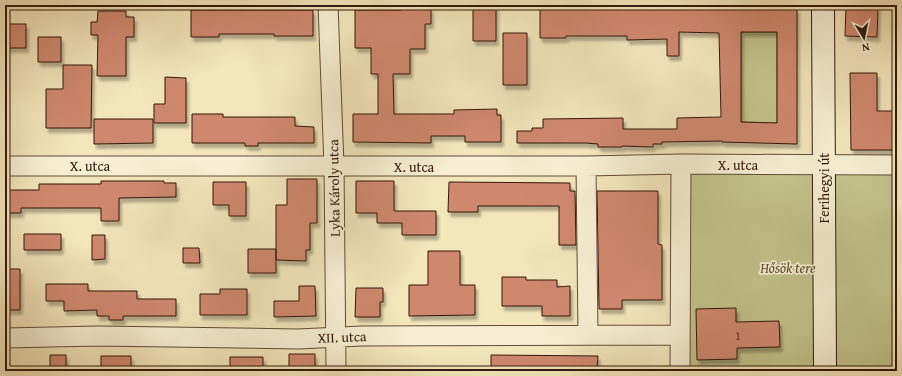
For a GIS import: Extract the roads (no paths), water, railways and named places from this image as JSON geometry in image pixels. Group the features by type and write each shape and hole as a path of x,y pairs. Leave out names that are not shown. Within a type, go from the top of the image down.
{"street":[{"name":"Lyka Károly utca","path":"328,5 334,166 336,371"},
{"name":"Ferihegyi út","path":"823,5 825,371"},
{"name":"X. utca","path":"5,166 586,166 681,164 897,166"},
{"path":"680,371 681,164"},
{"path":"586,166 588,335"},
{"name":"XII. utca","path":"5,338 98,336 298,339 362,336 680,335"}],"park label":[{"name":"Hősök tere","path":"788,268"}]}
